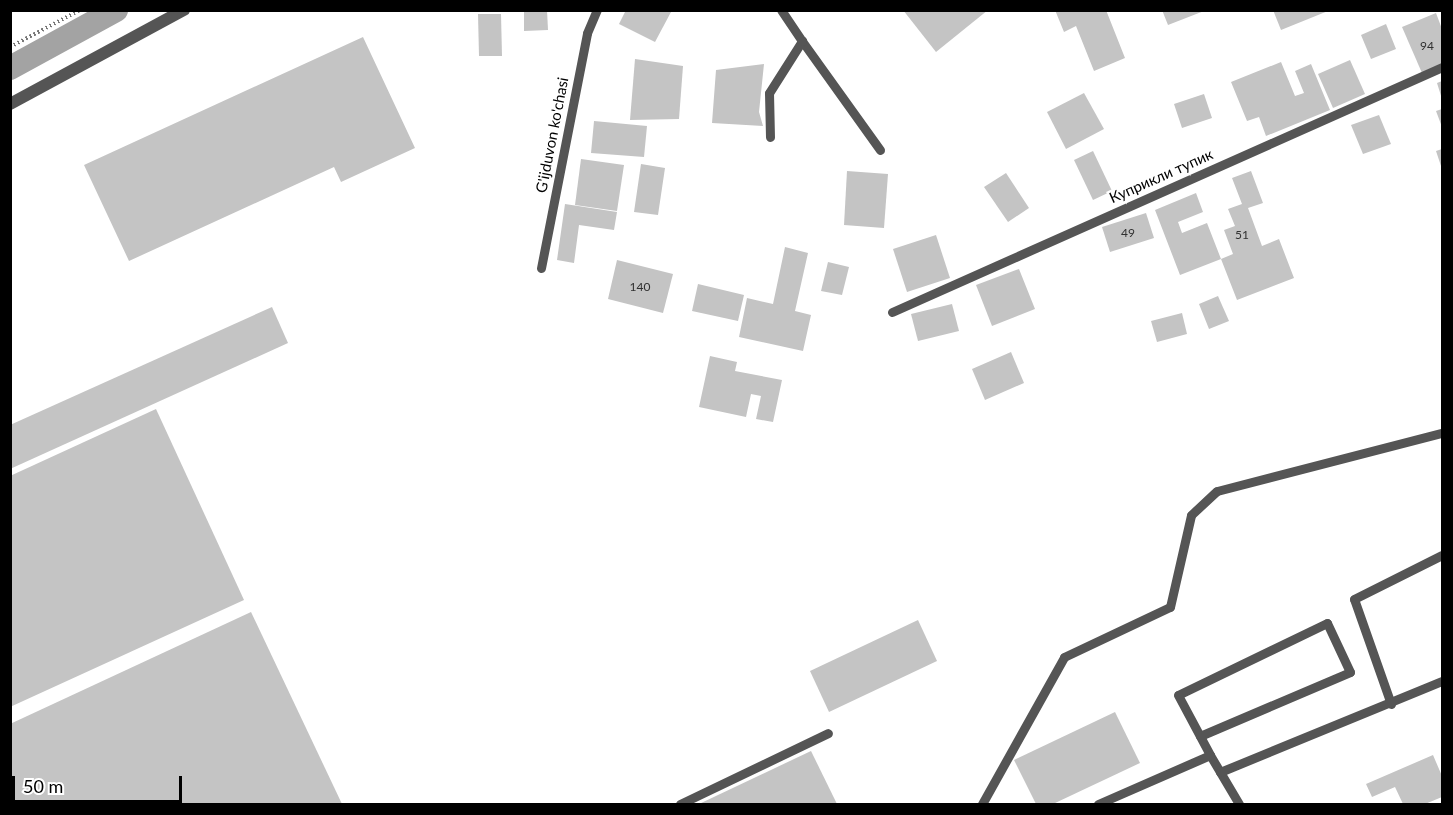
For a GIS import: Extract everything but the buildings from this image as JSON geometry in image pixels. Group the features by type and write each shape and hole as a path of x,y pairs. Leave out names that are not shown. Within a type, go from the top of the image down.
{"street":[{"path":"10,104 184,10"}],"lane":[{"name":"G'ijduvon ko'chasi","path":"541,268 587,33 597,10"},
{"path":"781,10 880,150"},
{"path":"770,137 769,93 801,41"},
{"name":"Куприкли тупик","path":"892,312 1443,67"},
{"path":"982,804 1064,657 1170,607 1191,515 1217,491 1443,433"},
{"path":"1391,704 1354,599 1443,555"},
{"path":"1200,736 1350,672 1327,623 1178,695 1210,755 1239,804"},
{"path":"1220,772 1443,681"},
{"path":"680,804 828,733"},
{"path":"1098,804 1210,755"}],"path":[{"path":"10,47 80,10"}],"waterway":[{"path":"10,68 116,10"}]}
